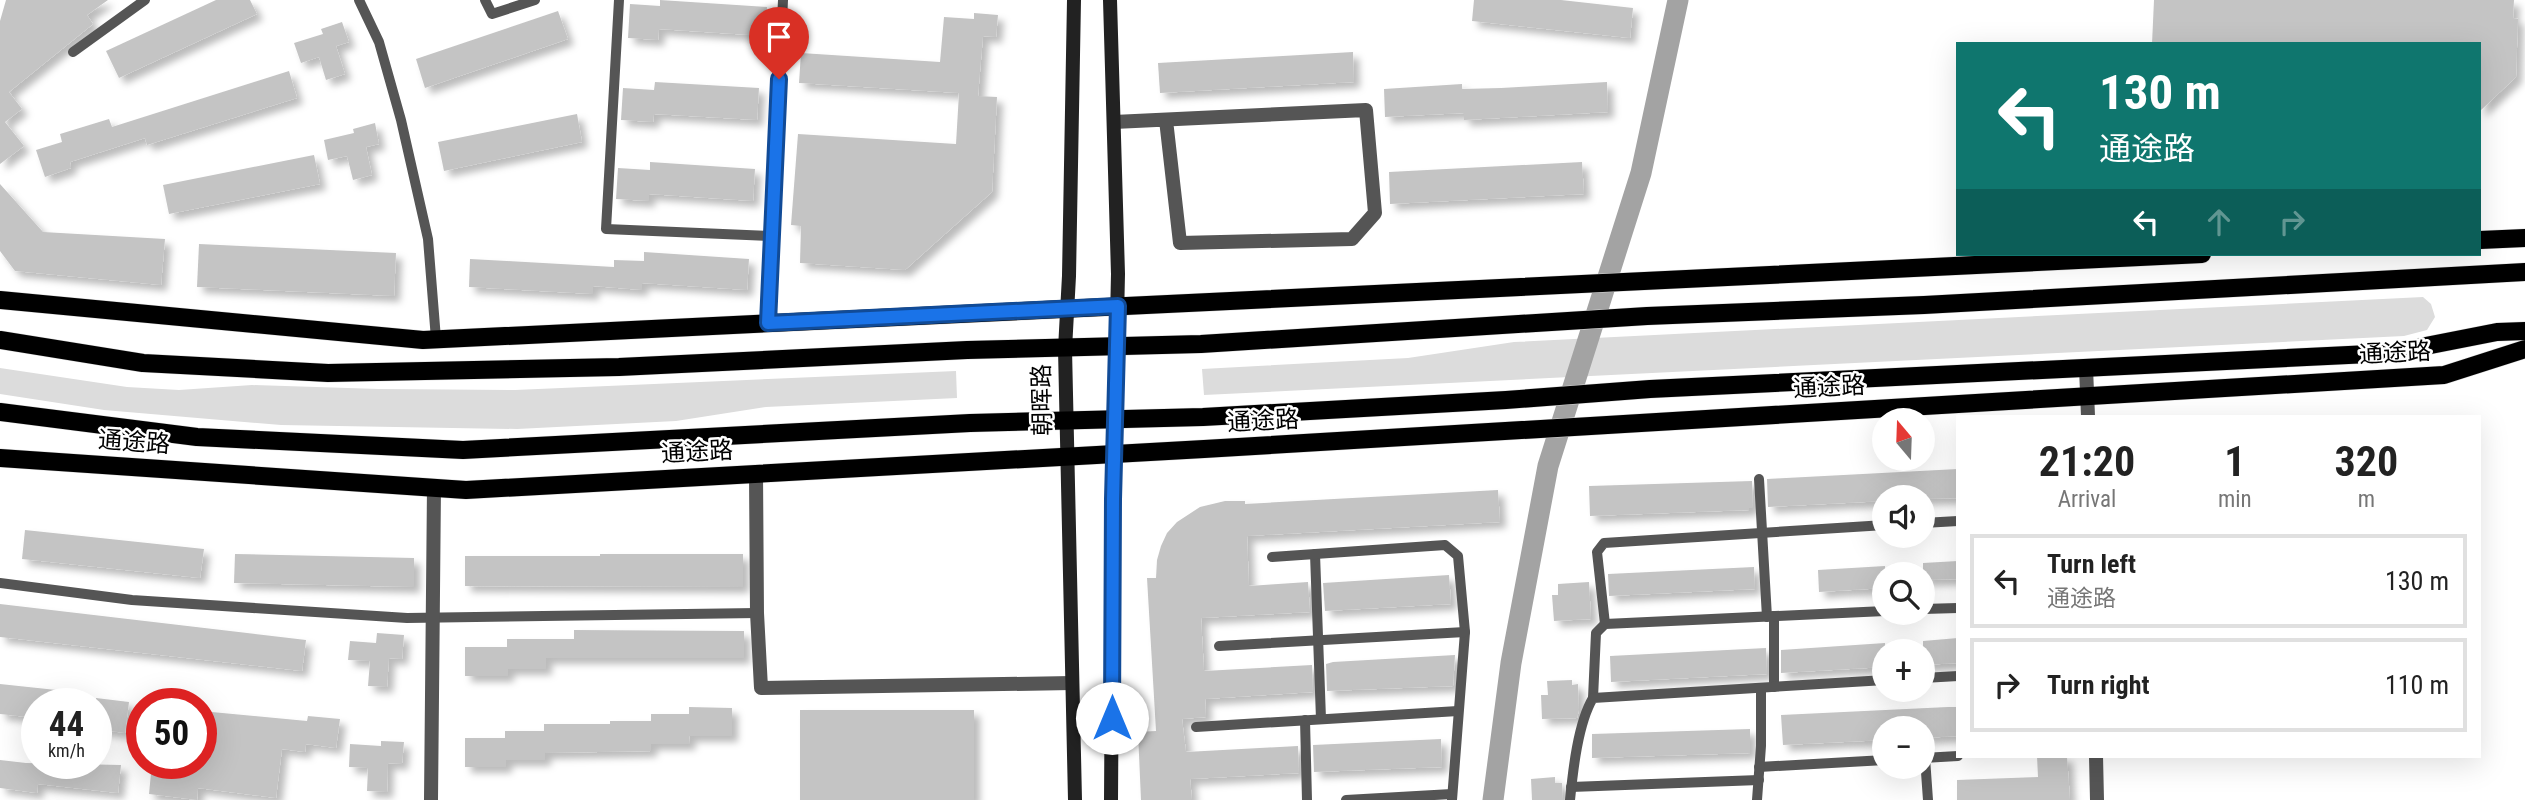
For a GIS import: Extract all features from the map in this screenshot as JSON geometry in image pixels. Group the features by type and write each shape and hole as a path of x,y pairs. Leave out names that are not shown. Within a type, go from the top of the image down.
{"main road":[{"name":"朝晖路","path":"1074,0 1065,420 1075,800"},
{"path":"1110,0 1118,306 1111,800"},
{"path":"2481,240 2525,238"},
{"path":"0,300 436,339 2160,256"},
{"path":"0,340 143,363 328,373 620,367 967,350 1200,344 1647,316 1910,306 2525,272"},
{"name":"通途路","path":"0,412 197,437 463,450 970,423 1116,419 1506,400 1650,389 2390,353 2497,332 2525,331"},
{"name":"通途路","path":"0,458 466,490 2444,375 2525,349"}],"street":[{"path":"1114,122 1366,110 1375,213 1352,239 1180,243 1166,120"},
{"path":"2085,368 2088,415"},
{"path":"756,473 757,613 761,688 1072,683"},
{"path":"431,800 435,487"},
{"path":"2096,758 2097,800"}],"lane":[{"path":"73,52 145,0"},
{"path":"359,0 379,42 428,239 436,339"},
{"path":"485,0 492,14 535,0"},
{"path":"619,0 606,229 772,236"},
{"path":"768,323 783,0"},
{"path":"1759,479 1774,687"},
{"path":"1935,522 1956,521"},
{"path":"1605,624 1597,552 1604,543 1872,526"},
{"path":"1272,557 1445,545 1458,556 1465,632 1452,797 1346,800"},
{"path":"1315,554 1321,719"},
{"path":"0,583 132,600 433,619 757,613"},
{"path":"1935,609 1956,608"},
{"path":"1570,800 1574,762 1588,706 1593,698 1596,633 1605,624 1872,612"},
{"path":"1219,646 1465,632"},
{"path":"1935,677 1956,676"},
{"path":"1593,698 1872,681"},
{"path":"1757,800 1761,688"},
{"path":"1196,727 1458,711"},
{"path":"1305,720 1307,800"},
{"path":"1935,757 1956,756"},
{"path":"1759,768 1872,761"},
{"path":"1926,779 1928,800"},
{"path":"1572,788 1759,780"}],"shaded area":[{"path":"2423,297 2431,304 2435,317 2427,330 2404,336 1204,395 1202,369 1408,358 1514,342"},
{"path":"0,368 127,387 179,390 252,385 515,390 956,371 957,398 766,407 676,421 517,429 281,425 104,410 0,394"}],"building":[{"path":"6,0 108,0 87,15 93,24 9,92 22,109 5,122 24,146 0,164 0,21"},
{"path":"216,0 250,0 257,14 119,78 106,51"},
{"path":"660,0 767,7 765,36 659,29 658,40 628,38 630,4 660,6"},
{"path":"1474,0 1561,0 1633,8 1630,38 1472,21"},
{"path":"2154,0 2514,0 2513,18 2518,19 2516,77 2481,110 2481,42 2152,42"},
{"path":"558,11 568,39 425,88 416,59"},
{"path":"974,13 998,15 996,37 983,36 978,96 997,97 992,192 905,270 800,263 801,226 791,225 798,134 956,144 959,93 799,83 801,53 940,62 944,17 974,19"},
{"path":"342,22 349,42 336,46 345,74 326,80 319,57 301,63 294,43 323,34 321,29"},
{"path":"1353,52 1354,82 1160,93 1158,63"},
{"path":"289,71 297,98 147,145 145,138 70,162 71,168 45,177 36,150 62,142 60,134 109,119 112,127"},
{"path":"655,82 759,88 757,120 654,114 653,122 621,120 623,88 654,90"},
{"path":"1607,82 1608,112 1464,120 1464,113 1385,117 1384,89 1462,84 1462,89 1501,88"},
{"path":"577,114 582,142 444,171 438,142"},
{"path":"375,123 379,144 366,147 372,175 353,180 347,156 328,160 324,140 354,133 353,129"},
{"path":"314,155 320,184 169,214 163,185"},
{"path":"650,162 755,169 753,201 649,194 649,201 616,199 618,168 650,170"},
{"path":"1582,162 1584,194 1390,204 1389,172"},
{"path":"0,184 43,232 165,239 161,285 15,271 0,251"},
{"path":"199,244 396,253 394,296 197,287"},
{"path":"644,252 749,259 747,290 642,283 642,290 593,286 593,294 469,287 470,259 614,267 614,260 644,261"},
{"path":"1956,469 1956,498 1935,499 1935,485 1872,485 1872,502 1768,507 1767,479"},
{"path":"1752,481 1753,508 1749,510 1590,516 1589,486"},
{"path":"1498,490 1500,522 1247,536 1249,586 1308,582 1310,612 1201,618 1204,671 1312,665 1313,692 1205,699 1206,717 1182,719 1186,752 1298,746 1299,773 1190,779 1192,800 1141,800 1138,732 1156,731 1147,578 1156,578 1161,546 1167,533 1177,522 1200,507 1225,501 1245,501 1245,504"},
{"path":"25,530 204,549 200,578 22,559"},
{"path":"235,554 414,558 414,587 234,583"},
{"path":"743,554 743,587 465,586 465,556"},
{"path":"1956,561 1956,579 1935,580 1935,562"},
{"path":"1754,567 1755,589 1609,596 1608,574"},
{"path":"1872,567 1872,589 1819,592 1818,570"},
{"path":"1449,575 1451,604 1325,611 1323,583"},
{"path":"1589,582 1591,619 1554,621 1552,595 1558,595 1558,584"},
{"path":"0,604 306,640 302,671 0,637"},
{"path":"574,630 744,631 744,658 546,658 546,669 508,669 508,676 465,676 465,647 507,647 507,639 574,639"},
{"path":"377,633 404,635 402,659 389,658 387,687 368,686 370,661 348,660 350,641 376,643"},
{"path":"1956,638 1956,663 1935,664 1935,640"},
{"path":"1872,644 1872,668 1781,673 1781,650"},
{"path":"1766,648 1767,674 1611,682 1610,656"},
{"path":"1455,655 1453,686 1327,691 1326,664 1333,662"},
{"path":"1572,680 1572,685 1578,684 1577,718 1542,719 1541,695 1548,695 1547,681"},
{"path":"0,684 38,688 21,688 21,716 0,714"},
{"path":"112,700 126,702 125,733 112,731"},
{"path":"689,707 732,708 732,736 689,736 690,744 651,744 651,751 545,753 545,760 506,760 506,767 465,767 465,738 505,738 505,731 544,731 544,724 651,721 651,714 689,714"},
{"path":"1956,707 1956,736 1935,737 1935,716 1872,716 1872,741 1783,745 1781,715"},
{"path":"800,710 974,710 974,800 800,800"},
{"path":"217,713 307,721 308,716 340,719 336,748 306,744 305,752 282,749 276,798 198,788 197,800 149,794 150,779 217,779"},
{"path":"1750,729 1750,753 1592,758 1592,734"},
{"path":"1441,739 1442,767 1314,772 1313,745"},
{"path":"381,741 404,742 402,764 388,763 387,792 367,791 368,768 349,767 350,744 381,746"},
{"path":"2037,758 2067,758 2070,800 1957,800 1957,780 2038,777"},
{"path":"0,760 21,762 21,779 112,779 112,765 121,765 118,793 38,784 37,793 0,788"},
{"path":"1555,777 1555,783 1562,783 1563,800 1532,800 1531,779"}],"waterway":[{"path":"1493,800 1511,663 1548,466 1641,173 1678,0"}],"route":[{"path":"779,79 768,323 1118,306 1113,499 1112,718"}]}
